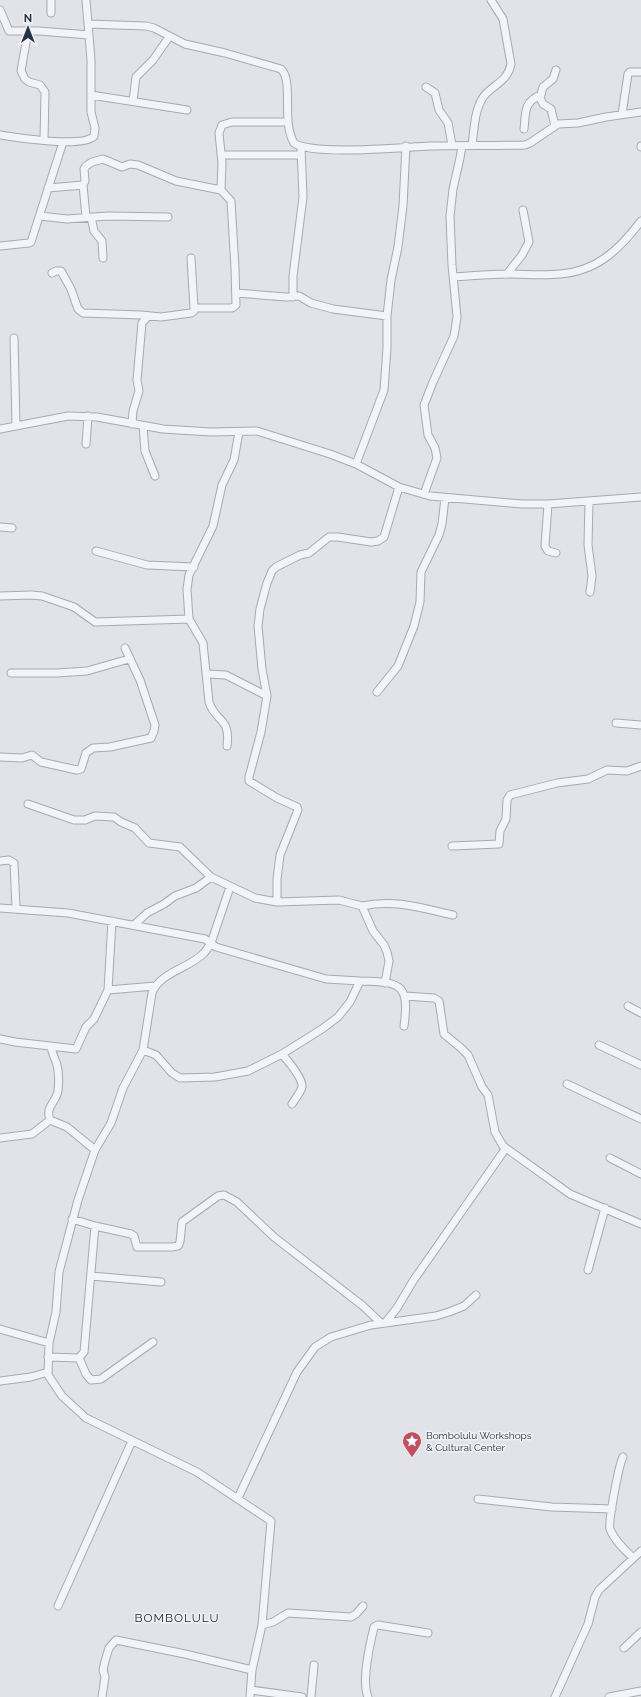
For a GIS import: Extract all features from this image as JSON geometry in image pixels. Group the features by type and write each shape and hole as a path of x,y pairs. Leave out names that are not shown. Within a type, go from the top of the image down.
{"street":[{"path":"51,0 51,13"},
{"path":"0,135 22,139 63,142 88,141 94,136 95,128 91,112 89,35 86,0"},
{"path":"472,146 475,120 482,99 503,80 510,71 511,64 502,19 491,0"},
{"path":"0,10 8,30 89,35"},
{"path":"88,24 146,26 159,30 169,37 185,44 225,53 281,69 286,77 288,94 287,122 293,140 301,147 322,149 370,149 406,146 527,144 561,123 578,123 622,114 641,112"},
{"path":"28,31 21,71 25,79 40,86 45,92 44,140"},
{"path":"132,101 136,77 153,60 169,37"},
{"path":"555,126 551,109 540,101 540,95 542,87 553,79 556,70"},
{"path":"622,114 628,74 630,72 641,72"},
{"path":"426,87 435,93 439,110 448,123 452,145"},
{"path":"91,95 187,110"},
{"path":"524,129 528,104 540,95"},
{"path":"221,190 220,128 225,123 287,122"},
{"path":"0,246 30,243 63,142"},
{"path":"356,464 384,390 388,348 387,316 391,280 398,247 403,206 406,146"},
{"path":"424,494 437,458 435,448 428,435 424,405 454,336 457,317 453,277 450,216 453,189 462,146"},
{"path":"293,297 293,276 303,197 301,147"},
{"path":"221,155 301,155"},
{"path":"103,258 102,241 94,231 89,217 83,185 85,181 85,167 89,163 103,159 122,167 130,164 138,165 176,181 221,190 231,201 236,293 234,307 194,308"},
{"path":"48,188 83,185"},
{"path":"506,274 522,255 529,242 523,210"},
{"path":"40,216 66,219 89,217 168,217"},
{"path":"453,277 506,274 560,274 576,271 603,260 617,249 641,221"},
{"path":"52,273 61,271 78,309 83,313 162,317 193,312 192,258"},
{"path":"236,293 293,297 299,296 311,303 333,309 387,316"},
{"path":"132,424 133,411 139,391 137,380 142,323 148,316"},
{"path":"14,338 16,426"},
{"path":"86,444 88,416"},
{"path":"0,429 58,417 88,416 163,429 261,432 310,447 356,464 399,487 445,498 522,504 589,502 641,498"},
{"path":"143,426 145,451 156,476"},
{"path":"227,746 229,736 227,728 209,705 203,643 189,619 187,589 189,575 213,526 222,485 234,460 239,432"},
{"path":"277,902 277,879 280,855 298,810 297,807 277,798 249,781 265,712 266,696 258,626 260,609 267,582 272,571 276,567 300,555 309,553 329,537 338,537 366,542 381,540 384,537 399,487"},
{"path":"377,692 398,666 414,626 420,602 422,572 439,535 442,524 445,498"},
{"path":"589,502 588,545 592,576 590,592"},
{"path":"548,504 545,546 548,551 556,553"},
{"path":"0,528 12,528"},
{"path":"96,551 147,565 194,567"},
{"path":"0,596 31,595 50,598 74,607 95,622 189,619"},
{"path":"0,757 22,758 32,755 41,762 77,770 81,769 86,753 93,748 151,738 155,724 140,680 125,648"},
{"path":"11,673 57,673 87,671 129,659"},
{"path":"207,674 226,676 266,696"},
{"path":"616,723 641,725"},
{"path":"452,846 499,844 500,830 506,819 507,800 510,795 557,783 588,779 607,770 627,771 641,766"},
{"path":"28,804 74,820 85,820 95,816 114,817 135,828 149,843 183,849 211,877 255,898 277,902 339,900 362,906 382,903 411,904 453,915"},
{"path":"0,861 9,860 14,863 16,908"},
{"path":"134,925 147,913 175,896 196,888 211,877"},
{"path":"230,887 211,943 204,954 163,979 155,986 151,997 143,1050 123,1088 111,1123 95,1150 72,1219 59,1272 56,1312 49,1343 48,1372 51,1380 62,1396 90,1420 197,1472 271,1521 262,1624 252,1670 250,1693 302,1697"},
{"path":"362,906 373,931 384,945 387,952 389,959 385,983"},
{"path":"0,908 46,910 205,939 216,947 320,978 336,981 385,983 399,987 405,996 406,1008 404,1026"},
{"path":"0,1039 51,1047 76,1049 86,1026 94,1019 108,990 112,921"},
{"path":"143,1050 156,1056 180,1078 214,1077 241,1072 282,1054 338,1017 350,1002 360,981"},
{"path":"108,990 155,986"},
{"path":"405,996 434,998 439,1001 444,1034 468,1055 488,1097 495,1132 500,1143 570,1194 641,1224"},
{"path":"628,1006 641,1013"},
{"path":"598,1045 641,1065"},
{"path":"50,1120 49,1110 56,1096 58,1083 56,1062 53,1058 51,1047"},
{"path":"282,1054 293,1068 301,1084 301,1089 292,1104"},
{"path":"567,1084 641,1119"},
{"path":"50,1120 67,1127 95,1150"},
{"path":"0,1138 32,1134 50,1120"},
{"path":"383,1323 395,1312 413,1281 506,1148"},
{"path":"610,1158 641,1174"},
{"path":"72,1219 131,1234 134,1236 137,1247 176,1247 180,1242 182,1222 218,1196 224,1195 237,1202 274,1237 383,1323"},
{"path":"588,1270 606,1208"},
{"path":"79,1358 84,1352 95,1226"},
{"path":"91,1276 162,1282"},
{"path":"238,1498 297,1372 315,1347 331,1337 343,1333 383,1323 436,1316 449,1312 464,1306 476,1295"},
{"path":"0,1329 49,1343"},
{"path":"79,1358 86,1374 91,1380 101,1379 153,1342"},
{"path":"48,1358 79,1358"},
{"path":"0,1381 31,1377 48,1372"},
{"path":"58,1606 132,1441"},
{"path":"623,1457 620,1466 610,1524 611,1530 618,1542 633,1558"},
{"path":"478,1499 552,1507 612,1509"},
{"path":"555,1697 588,1624 597,1594 602,1587 641,1551"},
{"path":"262,1624 273,1622 288,1613 351,1617 363,1606"},
{"path":"368,1697 365,1686 374,1627 378,1625 428,1633"},
{"path":"624,1648 641,1632"},
{"path":"102,1697 105,1677 103,1670 109,1648 116,1640 252,1670"},
{"path":"311,1697 314,1666"},
{"path":"609,1697 641,1691"}],"place":[{"name":"Bombolulu Workshops & Cultural Center","path":"412,1458"}],"district":[{"name":"BOMBOLULU","path":"177,1618"}]}
